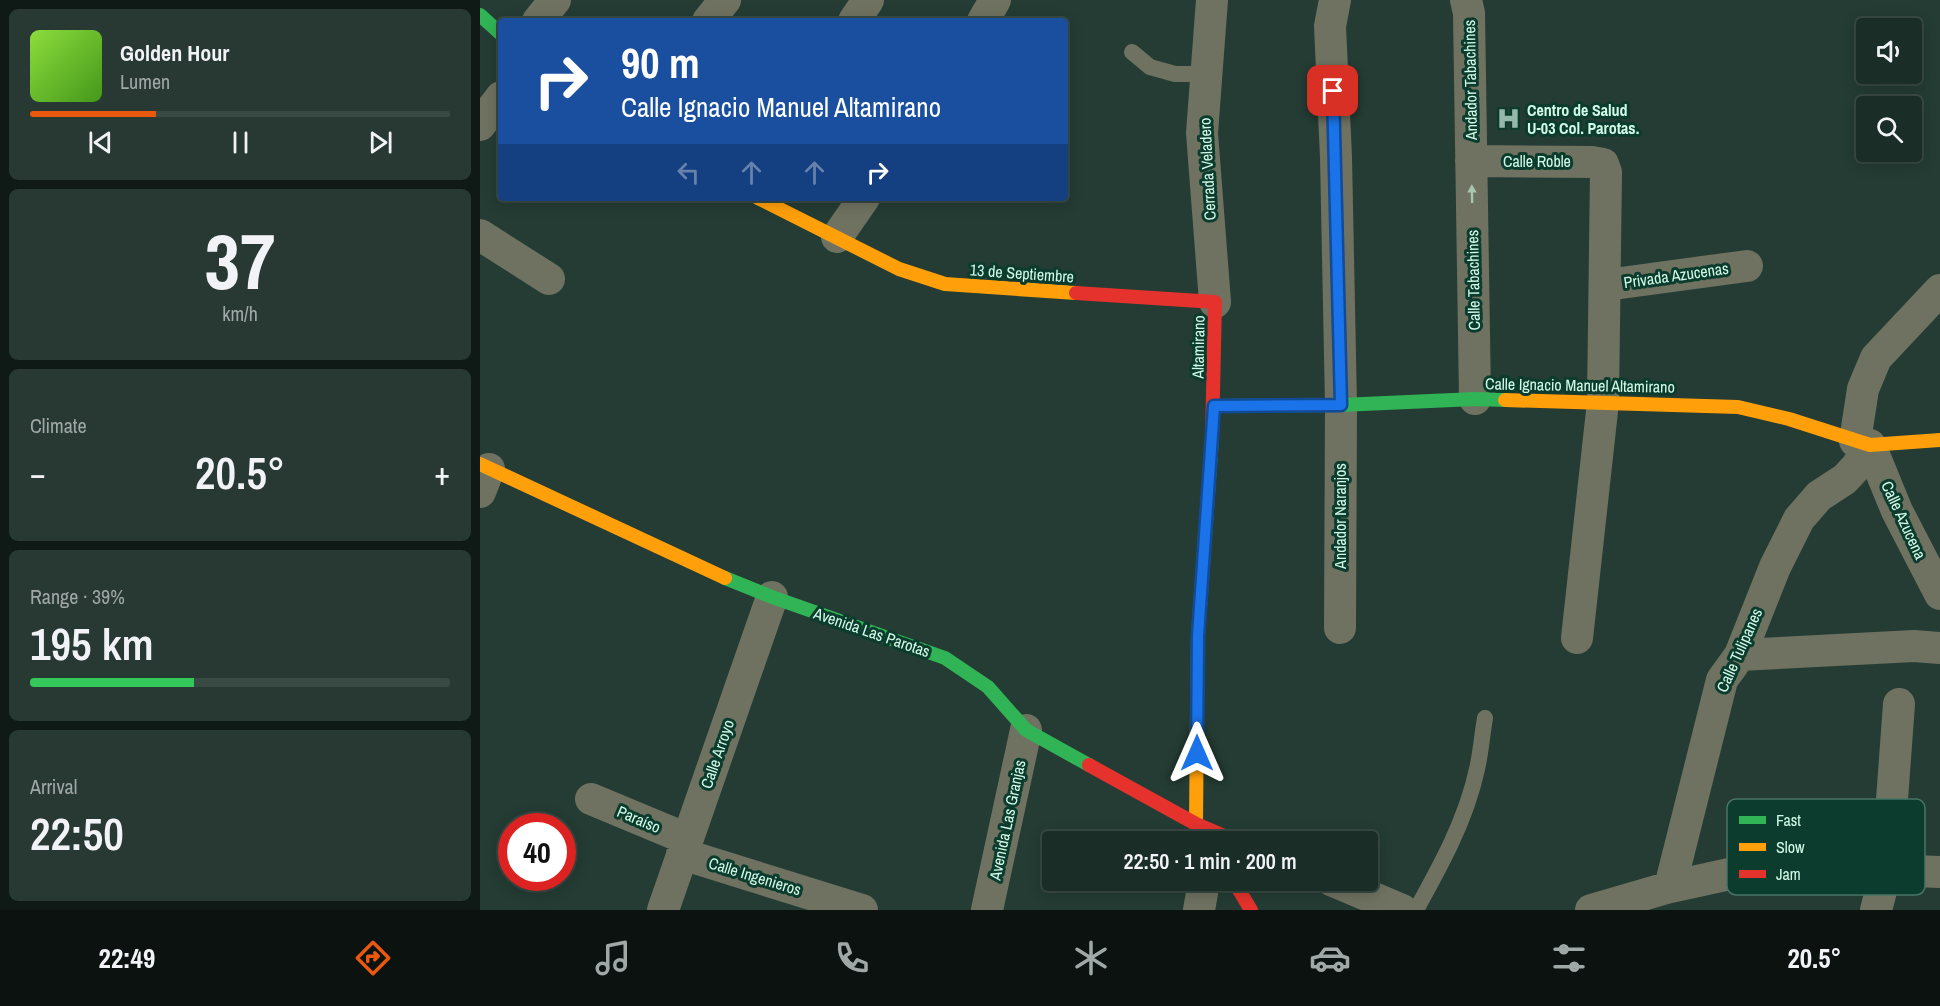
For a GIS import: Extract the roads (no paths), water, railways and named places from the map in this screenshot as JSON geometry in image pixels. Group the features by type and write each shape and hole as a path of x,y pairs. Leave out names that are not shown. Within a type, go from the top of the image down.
{"street":[{"path":"540,18 555,0"},
{"path":"710,18 725,0"},
{"path":"856,18 868,0"},
{"path":"985,18 994,0"},
{"name":"Cerrada Veladero","path":"1212,0 1202,133 1215,302"},
{"name":"Andador Naranjos","path":"1335,0 1330,26 1336,157 1341,405 1340,628"},
{"name":"Andador Tabachines","path":"1466,0 1471,161"},
{"path":"480,15 498,31"},
{"path":"480,125 498,101"},
{"name":"Calle Roble","path":"1471,161 1603,164 1606,172 1606,285"},
{"name":"Calle Tabachines","path":"1471,161 1475,399"},
{"name":"13 de Septiembre","path":"764,201 899,269 945,284 1215,302"},
{"path":"837,237 862,201"},
{"path":"480,235 549,279"},
{"name":"Privada Azucenas","path":"1606,285 1747,266"},
{"path":"1577,638 1603,402 1606,285"},
{"name":"Calle Tulipanes","path":"1670,887 1722,680 1740,655 1775,567 1799,519 1819,496 1845,479 1857,466 1863,443 1863,389 1876,358 1940,290"},
{"name":"Altamirano","path":"1200,831 1198,636 1214,406 1215,302"},
{"name":"Calle Ignacio Manuel Altamirano","path":"1214,406 1341,405 1475,399 1738,407 1790,419 1863,443 1940,440"},
{"name":"Calle Azucena","path":"1863,443 1940,594"},
{"name":"Avenida Las Parotas","path":"483,475 767,596 945,658 988,687 1026,730 1192,831"},
{"name":"Calle Arroyo","path":"663,910 767,596"},
{"path":"1740,655 1914,646 1940,648"},
{"path":"1892,799 1899,704"},
{"name":"Avenida Las Granjas","path":"987,910 1026,730"},
{"name":"Paraíso","path":"591,799 685,846"},
{"name":"Calle Ingenieros","path":"685,846 862,910"},
{"path":"1925,871 1940,872"},
{"path":"1591,910 1670,887 1727,875"},
{"path":"1199,910 1202,891"},
{"path":"1240,891 1251,910"},
{"path":"1357,891 1402,910"},
{"path":"1876,910 1880,895"}],"lane":[{"path":"1132,52 1150,67 1175,74 1207,74"},
{"path":"1416,910 1449,849 1466,808 1478,768 1485,718"}],"place":[{"name":"Centro de Salud U-03 Col. Parotas.","path":"1509,119"}]}
